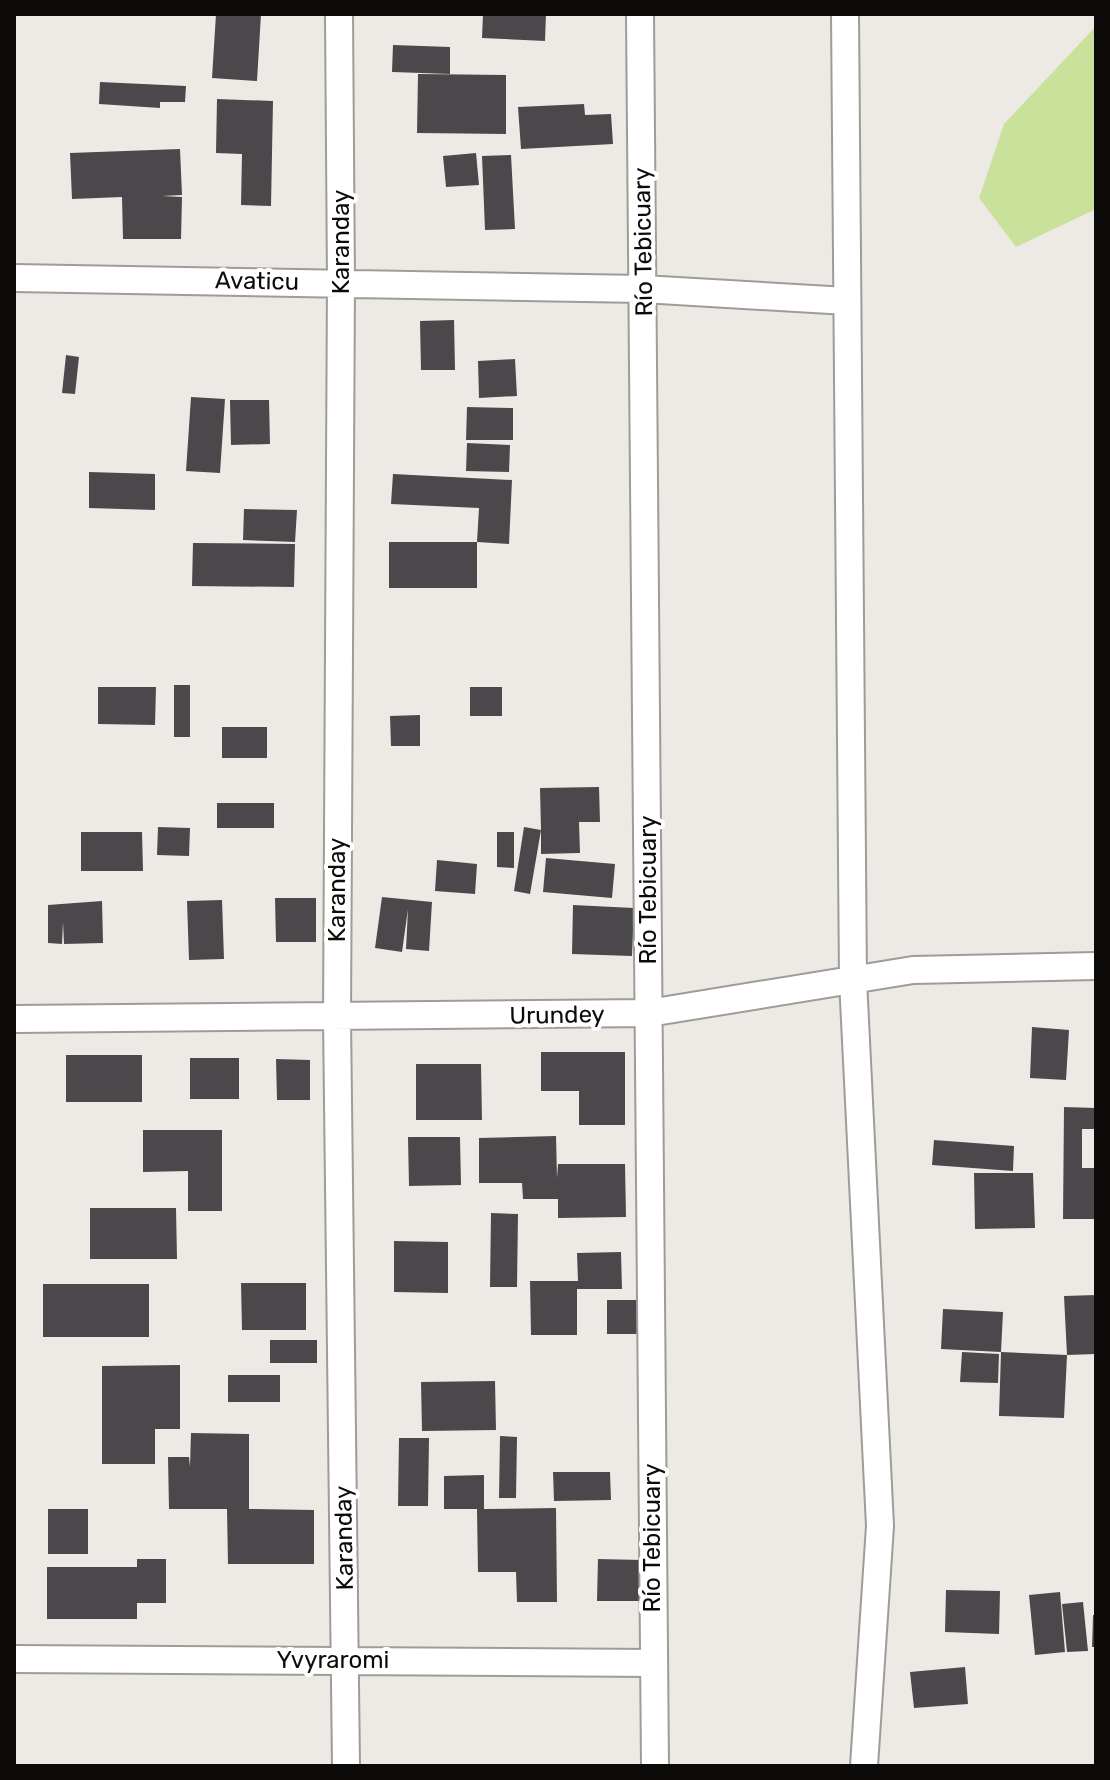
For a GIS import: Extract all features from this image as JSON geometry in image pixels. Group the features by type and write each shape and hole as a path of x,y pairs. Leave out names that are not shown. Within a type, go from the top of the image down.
{"street":[{"name":"Karanday","path":"339,14 341,282 337,1018 346,1766"},
{"name":"Río Tebicuary","path":"640,14 655,1766"},
{"path":"845,14 853,980 880,1526 864,1766"},
{"name":"Avaticu","path":"14,278 643,289 847,301"},
{"name":"Urundey","path":"14,1019 649,1013 913,970 1096,966"},
{"name":"Yvyraromi","path":"14,1659 653,1663"}],"green space":[{"path":"1096,26 1096,209 1016,247 979,198 1004,124"}],"building":[{"path":"216,14 261,14 257,81 212,78"},
{"path":"483,14 546,14 545,41 482,38"},
{"path":"393,45 450,47 450,74 392,72"},
{"path":"418,74 506,75 506,134 417,133"},
{"path":"100,82 186,86 185,102 160,102 160,108 99,104"},
{"path":"217,99 273,101 271,206 241,205 242,154 216,153"},
{"path":"584,104 585,115 611,114 613,144 521,149 518,107"},
{"path":"180,149 182,195 162,196 182,197 181,239 123,239 122,197 72,199 70,153"},
{"path":"476,153 479,185 446,187 443,156"},
{"path":"511,155 515,229 485,230 482,156"},
{"path":"454,320 455,370 421,370 420,321"},
{"path":"66,355 79,357 75,394 62,393"},
{"path":"515,359 517,396 479,398 478,361"},
{"path":"191,397 225,399 220,473 186,471"},
{"path":"230,400 269,400 270,444 231,445"},
{"path":"467,407 513,408 513,440 466,440"},
{"path":"467,443 510,445 509,472 466,471"},
{"path":"89,472 155,474 155,510 89,508"},
{"path":"393,474 512,480 509,544 477,542 479,508 391,504"},
{"path":"244,509 297,510 295,542 243,540"},
{"path":"389,542 477,542 477,588 389,588"},
{"path":"193,543 295,544 294,587 192,586"},
{"path":"174,685 190,685 190,737 174,737"},
{"path":"98,687 156,687 155,725 98,724"},
{"path":"470,687 502,687 502,716 470,716"},
{"path":"420,715 420,746 391,746 390,716"},
{"path":"222,727 267,727 267,758 222,758"},
{"path":"599,787 600,822 579,822 580,853 541,854 540,788"},
{"path":"217,803 274,803 274,828 217,828"},
{"path":"158,827 190,828 189,856 157,855"},
{"path":"524,827 541,830 530,894 514,891"},
{"path":"81,832 142,832 143,871 81,871"},
{"path":"497,832 514,832 514,868 497,867"},
{"path":"546,858 615,864 612,898 543,892"},
{"path":"437,860 477,864 475,894 435,891"},
{"path":"382,897 432,902 429,951 406,949 408,909 402,952 375,948"},
{"path":"275,898 316,898 316,942 276,942"},
{"path":"222,900 224,959 189,960 187,901"},
{"path":"102,901 103,943 64,944 63,922 62,944 48,943 48,905"},
{"path":"573,905 634,908 632,956 572,954"},
{"path":"1032,1027 1069,1030 1066,1080 1030,1078"},
{"path":"541,1052 625,1052 625,1125 579,1125 579,1091 541,1091"},
{"path":"66,1055 142,1055 142,1102 66,1102"},
{"path":"190,1058 239,1058 239,1099 190,1099"},
{"path":"276,1059 310,1060 310,1100 277,1100"},
{"path":"416,1064 481,1064 482,1120 416,1120"},
{"path":"1064,1107 1096,1108 1096,1129 1082,1129 1082,1168 1096,1168 1096,1219 1063,1219"},
{"path":"143,1130 222,1130 222,1211 188,1211 188,1171 143,1172"},
{"path":"556,1136 557,1178 558,1164 625,1164 626,1217 558,1218 558,1199 523,1199 522,1183 479,1183 479,1138"},
{"path":"408,1137 460,1137 461,1185 409,1186"},
{"path":"934,1140 1014,1146 1013,1171 932,1165"},
{"path":"974,1173 1033,1173 1035,1228 975,1229"},
{"path":"90,1208 176,1208 177,1259 90,1259"},
{"path":"491,1213 518,1214 517,1287 490,1287"},
{"path":"394,1241 448,1242 448,1293 394,1292"},
{"path":"621,1252 622,1289 577,1289 577,1335 531,1335 530,1281 578,1281 577,1253"},
{"path":"241,1283 306,1283 306,1330 242,1330"},
{"path":"43,1284 149,1284 149,1337 43,1337"},
{"path":"1096,1295 1096,1354 1067,1355 1064,1296"},
{"path":"607,1300 640,1300 640,1334 607,1334"},
{"path":"943,1309 1003,1312 1001,1352 941,1349"},
{"path":"270,1340 317,1340 317,1363 270,1363"},
{"path":"962,1352 999,1354 998,1383 960,1382"},
{"path":"1001,1352 1067,1355 1064,1418 999,1416"},
{"path":"180,1365 180,1429 155,1429 155,1464 102,1464 102,1366"},
{"path":"228,1375 280,1375 280,1402 228,1402"},
{"path":"495,1381 496,1430 422,1431 421,1382"},
{"path":"191,1433 249,1434 249,1509 314,1510 314,1564 228,1564 227,1509 169,1509 168,1457 189,1457 190,1467"},
{"path":"500,1436 517,1437 516,1498 499,1498"},
{"path":"399,1438 429,1438 428,1506 398,1506"},
{"path":"553,1472 610,1472 611,1500 554,1501"},
{"path":"484,1475 484,1509 556,1508 557,1602 517,1602 516,1572 478,1572 477,1509 444,1509 444,1476"},
{"path":"48,1509 88,1509 88,1554 48,1554"},
{"path":"137,1559 166,1559 166,1603 137,1603 137,1619 47,1619 47,1567 137,1567"},
{"path":"598,1559 643,1560 643,1601 597,1601"},
{"path":"946,1590 1000,1591 999,1634 945,1632"},
{"path":"1060,1592 1065,1652 1035,1655 1029,1595"},
{"path":"1083,1602 1088,1651 1067,1652 1062,1604"},
{"path":"1093,1615 1096,1615 1096,1647 1092,1647"},
{"path":"965,1667 968,1704 914,1708 910,1672"}]}
